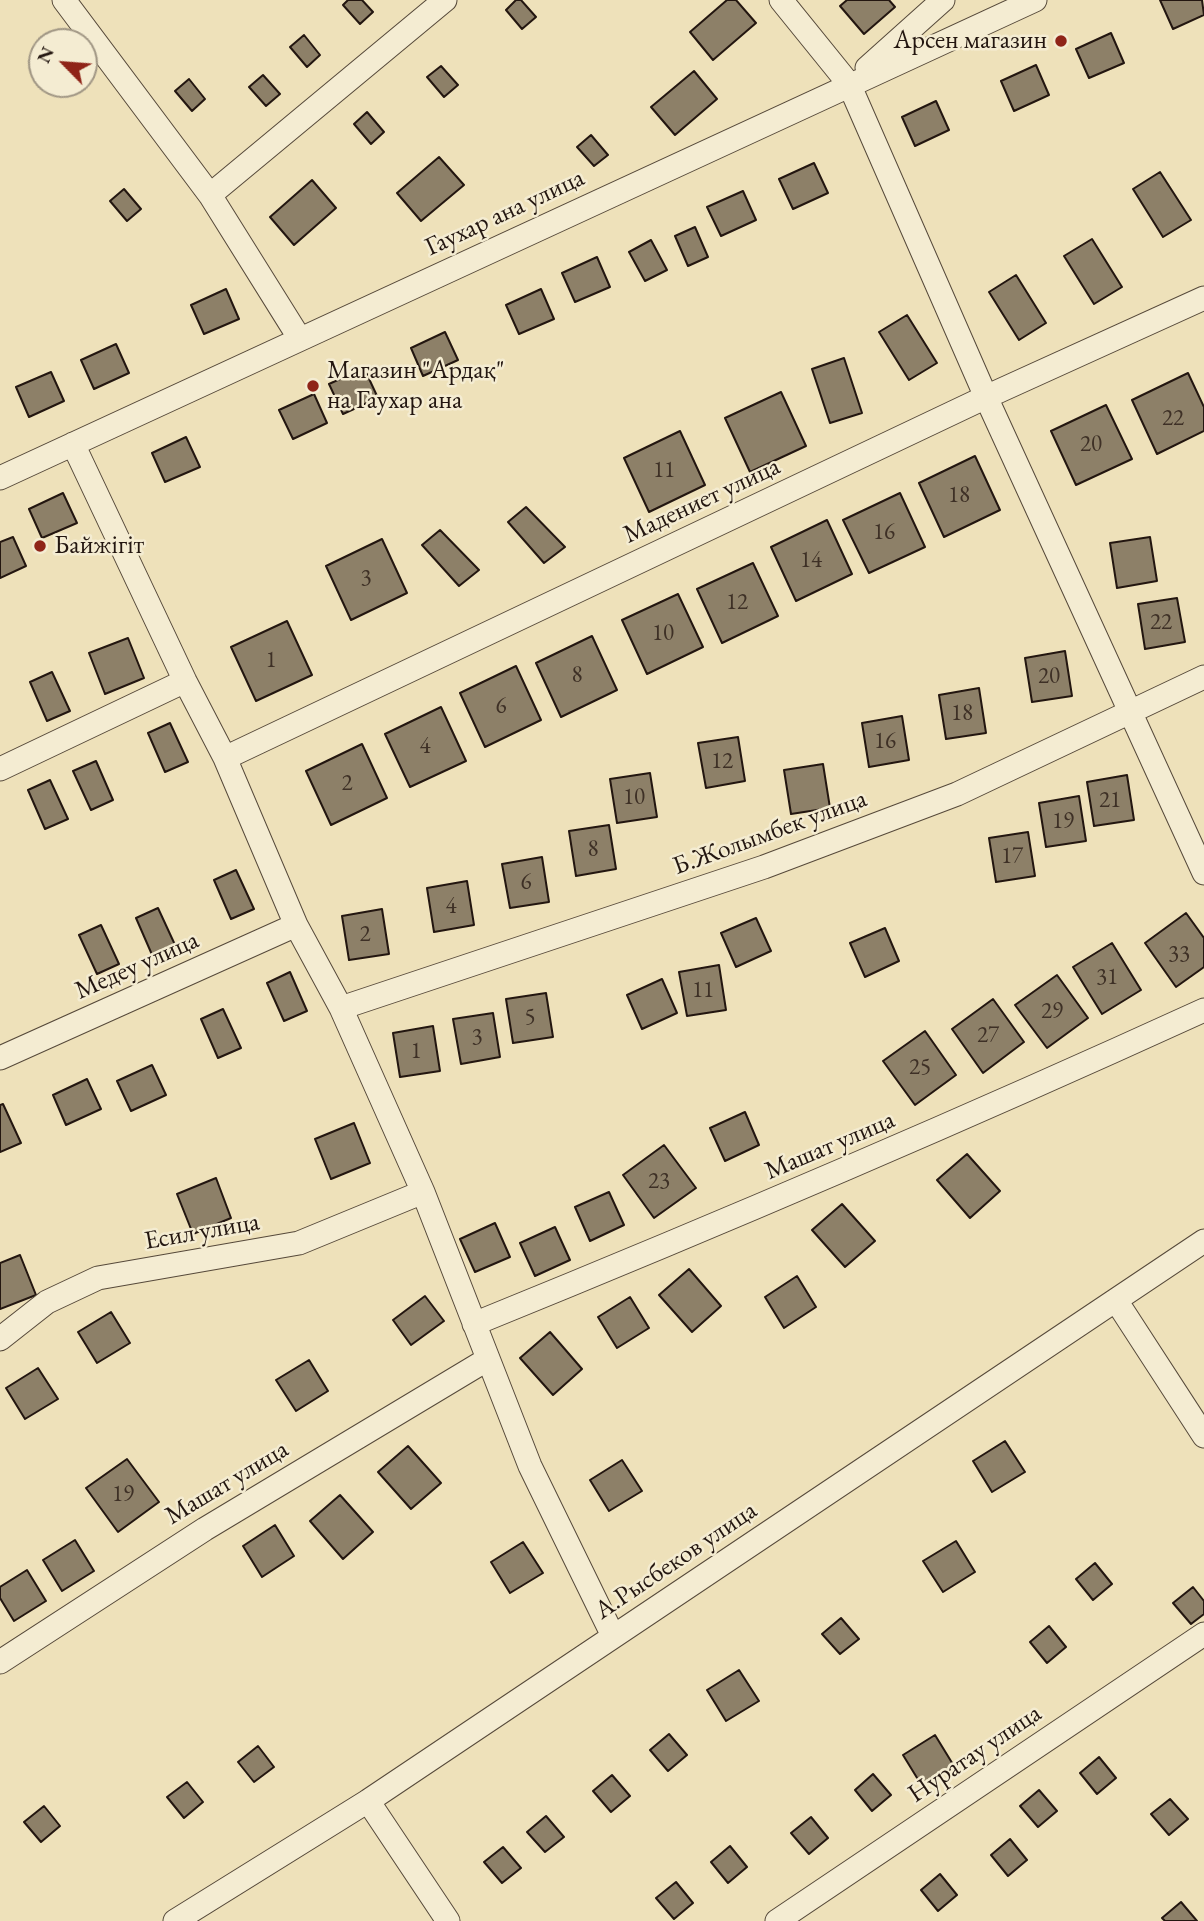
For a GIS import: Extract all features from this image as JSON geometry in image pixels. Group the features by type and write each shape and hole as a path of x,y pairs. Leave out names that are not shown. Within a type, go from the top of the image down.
{"street":[{"path":"64,0 210,195 300,339"},
{"path":"210,195 445,0"},
{"path":"781,0 849,84 986,397 1204,873"},
{"path":"849,84 943,0"},
{"name":"Гаухар ана улица","path":"0,478 1035,0"},
{"name":"Мадениет улица","path":"225,758 986,397 1204,298"},
{"path":"73,444 185,681 225,758 296,925 341,1008 423,1192 530,1466 613,1636"},
{"name":"Б.Жолымбек улица","path":"341,1008 790,857 957,794 1204,677"},
{"path":"0,769 185,681"},
{"name":"Медеу улица","path":"0,1058 296,925"},
{"name":"Машат улица","path":"474,1324 730,1220 979,1112 1204,1010"},
{"name":"Есил улица","path":"0,1339 47,1302 98,1278 299,1243 423,1192"},
{"name":"А.Рысбеков улица","path":"175,1921 368,1801 1204,1241"},
{"path":"1117,1301 1204,1436"},
{"name":"Машат улица","path":"0,1662 205,1529 488,1359"},
{"name":"Нуратау улица","path":"777,1921 1204,1634"},
{"path":"368,1801 449,1921"}],"building":[{"path":"348,0 362,0 373,12 360,24 343,5"},
{"path":"516,0 521,0 536,17 522,29 506,10"},
{"path":"727,0 736,0 756,23 713,60 690,32"},
{"path":"847,0 889,0 895,7 864,34 840,6"},
{"path":"1160,0 1202,0 1204,15 1173,29"},
{"path":"1111,33 1124,63 1089,78 1076,49"},
{"path":"304,35 320,55 307,67 290,47"},
{"path":"1036,65 1049,95 1014,111 1001,81"},
{"path":"441,66 458,85 444,97 427,77"},
{"path":"694,71 717,99 675,135 651,107"},
{"path":"263,75 280,94 266,106 249,87"},
{"path":"189,79 205,99 192,111 175,91"},
{"path":"936,101 949,130 915,146 902,117"},
{"path":"367,112 384,132 371,144 354,124"},
{"path":"591,135 608,155 594,166 577,147"},
{"path":"439,157 464,185 421,221 397,193"},
{"path":"814,163 828,193 793,209 779,179"},
{"path":"1160,172 1191,220 1163,237 1133,189"},
{"path":"312,180 336,208 294,245 270,217"},
{"path":"124,189 141,209 127,221 110,201"},
{"path":"743,191 756,220 721,236 707,207"},
{"path":"695,227 708,257 688,266 675,236"},
{"path":"1092,239 1122,287 1094,304 1064,256"},
{"path":"651,240 667,270 645,281 629,252"},
{"path":"597,257 610,287 575,302 562,273"},
{"path":"1016,275 1046,323 1019,340 989,292"},
{"path":"226,289 239,319 204,334 191,305"},
{"path":"541,289 554,319 519,334 506,305"},
{"path":"907,315 937,363 909,380 879,332"},
{"path":"445,332 458,360 423,376 411,348"},
{"path":"116,344 129,373 94,389 81,360"},
{"path":"844,358 862,413 830,423 812,369"},
{"path":"364,368 378,398 343,414 329,384"},
{"path":"51,372 64,401 29,417 16,387"},
{"path":"1188,373 1204,407 1204,431 1157,454 1132,400"},
{"path":"781,392 806,446 750,472 725,418"},
{"path":"314,394 327,423 293,439 279,410"},
{"path":"1106,405 1132,459 1076,485 1051,431"},
{"path":"680,431 705,485 649,512 624,458"},
{"path":"186,437 200,467 165,482 152,453"},
{"path":"975,456 1000,510 944,537 919,483"},
{"path":"63,493 77,523 42,538 29,509"},
{"path":"900,493 925,547 869,573 843,520"},
{"path":"526,507 565,547 544,563 508,522"},
{"path":"827,520 852,574 796,601 771,547"},
{"path":"440,530 479,570 459,586 422,545"},
{"path":"13,537 26,566 0,578 0,542"},
{"path":"1150,537 1157,581 1117,588 1110,543"},
{"path":"382,539 407,593 351,620 326,566"},
{"path":"753,563 778,616 722,643 697,589"},
{"path":"678,594 703,647 647,674 622,620"},
{"path":"1177,598 1185,642 1145,649 1138,604"},
{"path":"287,621 312,675 256,701 231,647"},
{"path":"592,636 617,690 561,717 536,663"},
{"path":"128,638 144,678 105,694 89,653"},
{"path":"1065,651 1072,696 1032,702 1025,658"},
{"path":"516,666 541,720 485,747 460,693"},
{"path":"52,672 70,711 47,721 30,682"},
{"path":"979,688 986,733 946,739 939,695"},
{"path":"441,707 466,761 410,787 385,734"},
{"path":"902,716 909,760 869,767 862,723"},
{"path":"170,723 188,762 165,772 148,733"},
{"path":"738,737 745,781 706,788 698,743"},
{"path":"362,744 387,798 331,825 306,771"},
{"path":"96,761 113,800 91,810 73,771"},
{"path":"823,764 830,808 791,814 784,770"},
{"path":"650,773 657,817 617,823 610,779"},
{"path":"1127,775 1134,820 1094,826 1087,782"},
{"path":"50,780 68,819 45,829 28,790"},
{"path":"1079,796 1086,841 1046,847 1039,803"},
{"path":"609,825 616,869 576,876 569,831"},
{"path":"1028,832 1035,876 996,882 989,838"},
{"path":"542,857 549,902 510,908 502,864"},
{"path":"236,870 254,909 231,919 214,880"},
{"path":"467,881 474,925 434,932 427,888"},
{"path":"158,908 176,947 153,957 136,918"},
{"path":"382,909 389,954 349,960 342,916"},
{"path":"1186,913 1204,938 1204,967 1176,987 1145,943"},
{"path":"756,918 771,951 736,967 721,933"},
{"path":"101,925 119,964 97,974 79,935"},
{"path":"885,928 899,961 865,977 850,943"},
{"path":"1112,943 1141,990 1102,1014 1073,967"},
{"path":"719,965 726,1010 687,1016 679,972"},
{"path":"290,972 307,1011 284,1021 267,983"},
{"path":"1057,975 1088,1018 1047,1048 1015,1005"},
{"path":"662,979 677,1013 642,1029 627,995"},
{"path":"546,993 553,1037 513,1043 506,999"},
{"path":"993,999 1024,1042 983,1073 952,1029"},
{"path":"223,1009 241,1048 218,1058 201,1019"},
{"path":"493,1013 500,1057 461,1064 453,1019"},
{"path":"433,1026 440,1071 400,1077 393,1033"},
{"path":"925,1031 956,1075 915,1105 883,1061"},
{"path":"152,1065 166,1095 131,1111 117,1081"},
{"path":"87,1079 101,1109 66,1125 53,1095"},
{"path":"3,1104 21,1143 0,1152 0,1105"},
{"path":"745,1112 759,1145 725,1161 710,1128"},
{"path":"354,1123 370,1163 331,1179 315,1139"},
{"path":"664,1145 696,1188 654,1218 623,1175"},
{"path":"967,1154 1000,1191 970,1218 937,1180"},
{"path":"216,1178 231,1218 193,1234 177,1194"},
{"path":"609,1192 624,1225 590,1241 575,1207"},
{"path":"842,1204 875,1241 845,1267 812,1230"},
{"path":"495,1223 510,1257 475,1272 460,1239"},
{"path":"555,1227 570,1260 535,1276 520,1243"},
{"path":"20,1255 36,1295 0,1309 0,1263"},
{"path":"689,1269 721,1306 692,1332 659,1295"},
{"path":"797,1276 816,1307 784,1328 765,1297"},
{"path":"425,1296 444,1321 411,1345 393,1320"},
{"path":"630,1297 649,1328 617,1348 598,1317"},
{"path":"111,1312 130,1343 97,1363 78,1332"},
{"path":"550,1332 582,1369 553,1395 520,1358"},
{"path":"309,1360 328,1391 296,1411 276,1380"},
{"path":"38,1368 58,1399 25,1419 6,1388"},
{"path":"1005,1441 1025,1472 992,1492 973,1461"},
{"path":"408,1446 441,1483 411,1509 378,1472"},
{"path":"127,1459 159,1502 118,1532 86,1488"},
{"path":"622,1460 642,1491 609,1511 590,1480"},
{"path":"340,1495 373,1532 343,1559 310,1521"},
{"path":"275,1525 294,1556 262,1577 243,1546"},
{"path":"75,1540 94,1571 62,1591 43,1560"},
{"path":"956,1541 975,1572 943,1592 923,1561"},
{"path":"523,1542 543,1573 510,1593 491,1562"},
{"path":"1095,1563 1112,1584 1093,1600 1076,1579"},
{"path":"27,1570 46,1601 14,1621 0,1598 0,1587"},
{"path":"1193,1587 1204,1601 1204,1614 1191,1624 1173,1603"},
{"path":"841,1618 859,1639 840,1654 822,1634"},
{"path":"1049,1626 1066,1647 1047,1663 1030,1642"},
{"path":"739,1670 759,1701 726,1721 707,1690"},
{"path":"669,1734 687,1755 668,1771 650,1750"},
{"path":"935,1735 954,1766 922,1786 903,1755"},
{"path":"258,1746 274,1767 254,1782 238,1762"},
{"path":"1099,1757 1116,1778 1097,1794 1080,1773"},
{"path":"873,1774 891,1795 872,1811 855,1790"},
{"path":"612,1775 630,1796 611,1812 593,1791"},
{"path":"187,1782 203,1802 184,1818 167,1797"},
{"path":"1039,1790 1057,1811 1038,1827 1020,1806"},
{"path":"1170,1799 1188,1819 1169,1835 1151,1814"},
{"path":"44,1806 60,1826 41,1842 24,1822"},
{"path":"546,1816 564,1837 545,1852 527,1832"},
{"path":"811,1817 828,1838 809,1854 791,1833"},
{"path":"1010,1839 1027,1860 1008,1876 991,1855"},
{"path":"730,1846 747,1867 728,1883 711,1862"},
{"path":"503,1847 521,1868 502,1883 484,1862"},
{"path":"940,1874 957,1895 938,1911 921,1890"},
{"path":"676,1882 693,1903 674,1919 656,1898"},
{"path":"1181,1902 1197,1921 1165,1921 1162,1918"}],"place":[{"name":"Арсен магазин","path":"1061,41"},
{"name":"Магазин \"Ардақ\" на Гаухар ана","path":"313,386"},
{"name":"Байжігіт","path":"40,546"}]}
